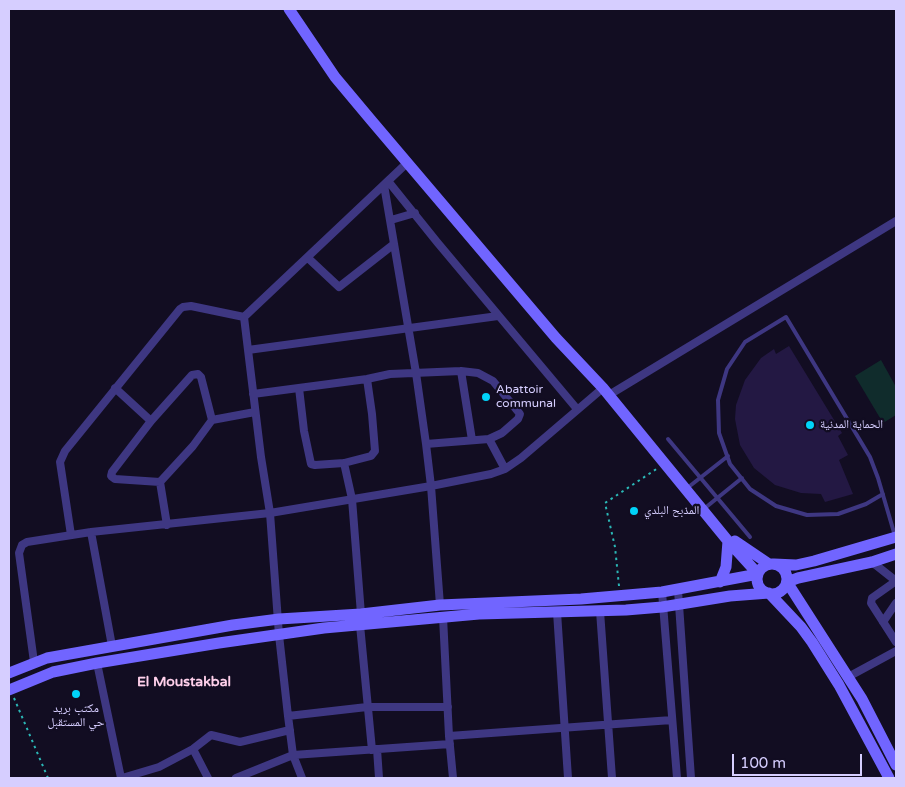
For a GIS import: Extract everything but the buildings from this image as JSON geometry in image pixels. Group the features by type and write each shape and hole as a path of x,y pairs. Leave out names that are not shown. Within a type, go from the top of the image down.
{"street":[{"path":"289,9 335,77 556,338 606,391 728,541 758,574"},
{"path":"244,317 408,162"},
{"path":"386,183 415,213 498,316 577,409"},
{"path":"386,183 432,486 440,605"},
{"path":"391,220 415,213"},
{"path":"34,662 19,553 22,545 27,542 91,532 270,513 492,474 505,469 521,458 577,409 896,221"},
{"path":"308,258 339,287 394,244"},
{"path":"72,535 60,466 61,457 115,388 184,307 191,306 244,317"},
{"path":"248,350 498,316"},
{"path":"244,317 255,412 270,513 279,635 288,716 293,755 302,778"},
{"path":"253,394 368,380 390,374 461,371 478,373 493,381 520,414 518,419 502,433 489,439 426,444"},
{"path":"461,371 472,440"},
{"path":"160,482 115,479 111,476 112,472 151,421 192,375 198,374 201,377 212,420"},
{"path":"299,388 304,431 311,464 344,464 371,456 375,451 368,380"},
{"path":"115,388 151,421"},
{"path":"160,482 193,446 212,420 255,412"},
{"path":"489,439 505,469"},
{"path":"344,464 352,499 367,707 379,778"},
{"path":"160,482 167,525"},
{"path":"716,526 744,548 772,564 779,565 786,572 787,582 848,677 896,765"},
{"path":"91,532 112,646"},
{"path":"889,778 839,685 812,642 801,627 769,594 760,588 757,579 760,569 772,564 796,565 896,537"},
{"path":"720,582 726,566 728,541"},
{"path":"9,673 34,662 112,646 279,620 360,620 600,611 662,607 730,596 769,594 782,590 787,582 798,578 872,562 896,554"},
{"path":"872,562 896,581 871,601 871,605 896,642"},
{"path":"9,689 53,672 97,663 279,635 440,605 580,599 662,592 758,574"},
{"path":"678,590 691,778"},
{"path":"662,592 677,778"},
{"path":"882,622 896,603"},
{"path":"600,611 612,778"},
{"path":"557,612 568,778"},
{"path":"443,617 453,778"},
{"path":"848,677 895,653"},
{"path":"97,663 121,778 159,767 193,749 211,735 240,742 290,730"},
{"path":"288,716 367,707 448,707"},
{"path":"236,778 293,755 374,749 607,723 672,720"},
{"path":"193,749 208,778"},
{"path":"675,756 689,755"}],"lane":[{"path":"883,494 866,504 838,514 807,515 776,506 750,489 730,464 719,433 718,400 727,369 746,342 786,317 870,457 883,494 896,537"},
{"path":"668,439 750,537"},
{"path":"686,489 728,456"},
{"path":"703,509 742,478"}],"path":[{"path":"620,596 615,547 605,503 664,463"},
{"path":"9,689 48,778"}],"green space":[{"path":"881,360 896,387 896,415 883,423 855,376"}],"place":[{"name":"Abattoir communal","path":"486,397"},
{"name":"الحماية المدنية","path":"810,425"},
{"name":"المذبح البلدي","path":"634,511"},
{"name":"مكتب بريد حي المستقبل","path":"76,694"}],"district":[{"name":"El Moustakbal","path":"184,682"}]}
